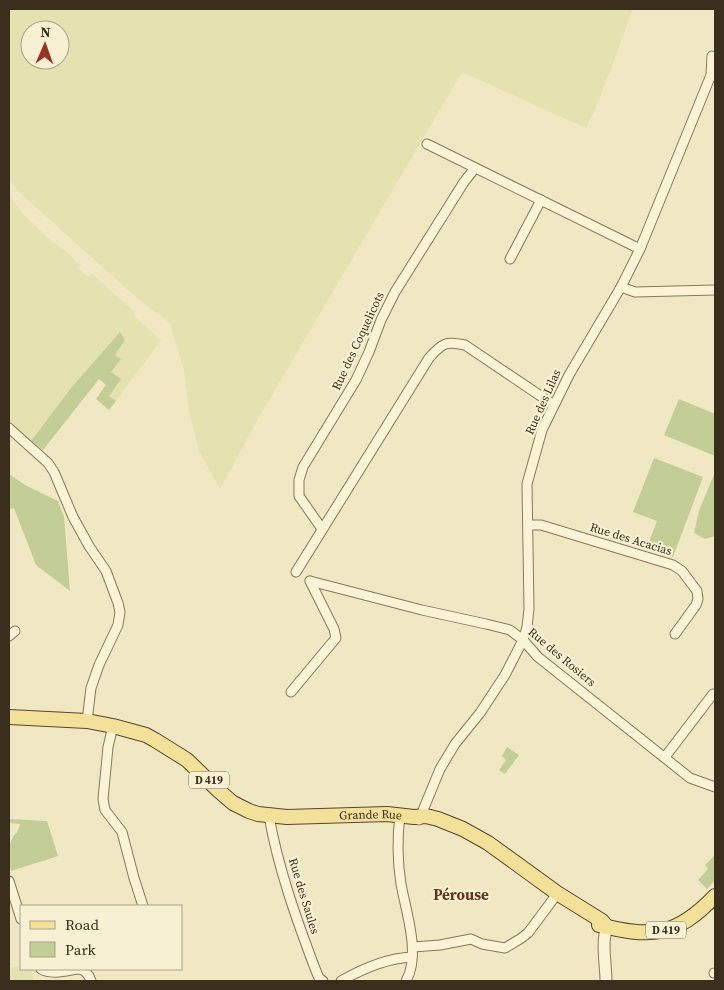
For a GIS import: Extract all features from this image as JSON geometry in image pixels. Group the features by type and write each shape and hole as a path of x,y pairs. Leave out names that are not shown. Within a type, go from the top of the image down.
{"main road":[{"name":"Grande Rue","path":"9,717 87,721 139,733 155,740 187,760 233,803 249,811 269,816 387,814 433,817 448,822 488,843 526,871 602,921 607,927 643,933 676,927 697,913 715,896"},
{"path":"413,817 448,832 482,850 594,923 607,927"}],"street":[{"name":"Rue des Lilas","path":"406,981 410,972 413,947 397,845 455,744 480,714 505,675 523,640 529,609 527,484 542,430 568,375 621,288 640,249 711,74 712,56"},
{"path":"427,144 640,249"},
{"name":"Rue des Coquelicots","path":"322,529 300,496 299,480 303,467 356,380 395,292 464,182 475,168"},
{"path":"510,259 541,200"},
{"path":"621,288 635,292 715,290"},
{"path":"296,572 429,358 440,346 453,343 465,345 554,405"},
{"path":"9,428 48,463 54,472 73,517 106,571 116,595 120,612 118,624 99,665 91,688 87,721"},
{"name":"Rue des Acacias","path":"528,525 541,525 626,550 673,565 682,571 697,591 698,599 696,605 675,634"},
{"name":"Rue des Rosiers","path":"291,692 336,638 334,628 310,581 422,610 510,630 523,640 538,657 690,778 715,787"},
{"path":"665,757 713,694"},
{"path":"113,726 108,747 103,804 105,810 122,832 134,878 144,905"},
{"name":"Rue des Saules","path":"269,816 278,856 319,980"},
{"path":"9,881 20,916"},
{"path":"413,947 440,945 471,939 482,944 505,948 528,933 554,898"},
{"path":"606,981 604,945 607,927"},
{"path":"341,981 378,964 412,957"},
{"path":"44,970 53,972 70,970"},
{"path":"84,970 92,981"}],"shaded area":[{"path":"9,9 633,9 600,98 586,128 462,72 259,417 220,489 199,451 189,410 184,370 170,323 137,298 19,192 9,180"},
{"path":"9,196 24,215 51,241 67,252 80,266 78,269 89,277 91,273 133,311 135,317 161,340 116,401 109,396 115,355 125,340 119,333 71,388 31,441 21,434 9,421"},
{"path":"20,966 20,970 31,970 35,981 9,981 9,968"}],"green space":[{"path":"120,332 125,340 115,355 121,359 111,372 121,379 109,396 116,401 109,410 96,399 106,385 99,379 43,450 31,441 71,388"},
{"path":"679,399 715,414 715,456 664,435"},
{"path":"654,458 703,477 673,557 647,547 657,521 633,512"},
{"path":"715,472 715,536 705,539 694,533 699,511"},
{"path":"9,474 25,485 58,501 64,517 70,591 36,565 14,508 9,509"},
{"path":"507,747 519,755 505,774 499,770 506,760 502,756"},
{"path":"9,819 47,821 58,856 11,871 9,846 20,824 9,823"},
{"path":"715,855 715,880 707,889 698,880 708,869 705,865"}],"district":[{"name":"Pérouse","path":"461,894"}]}
